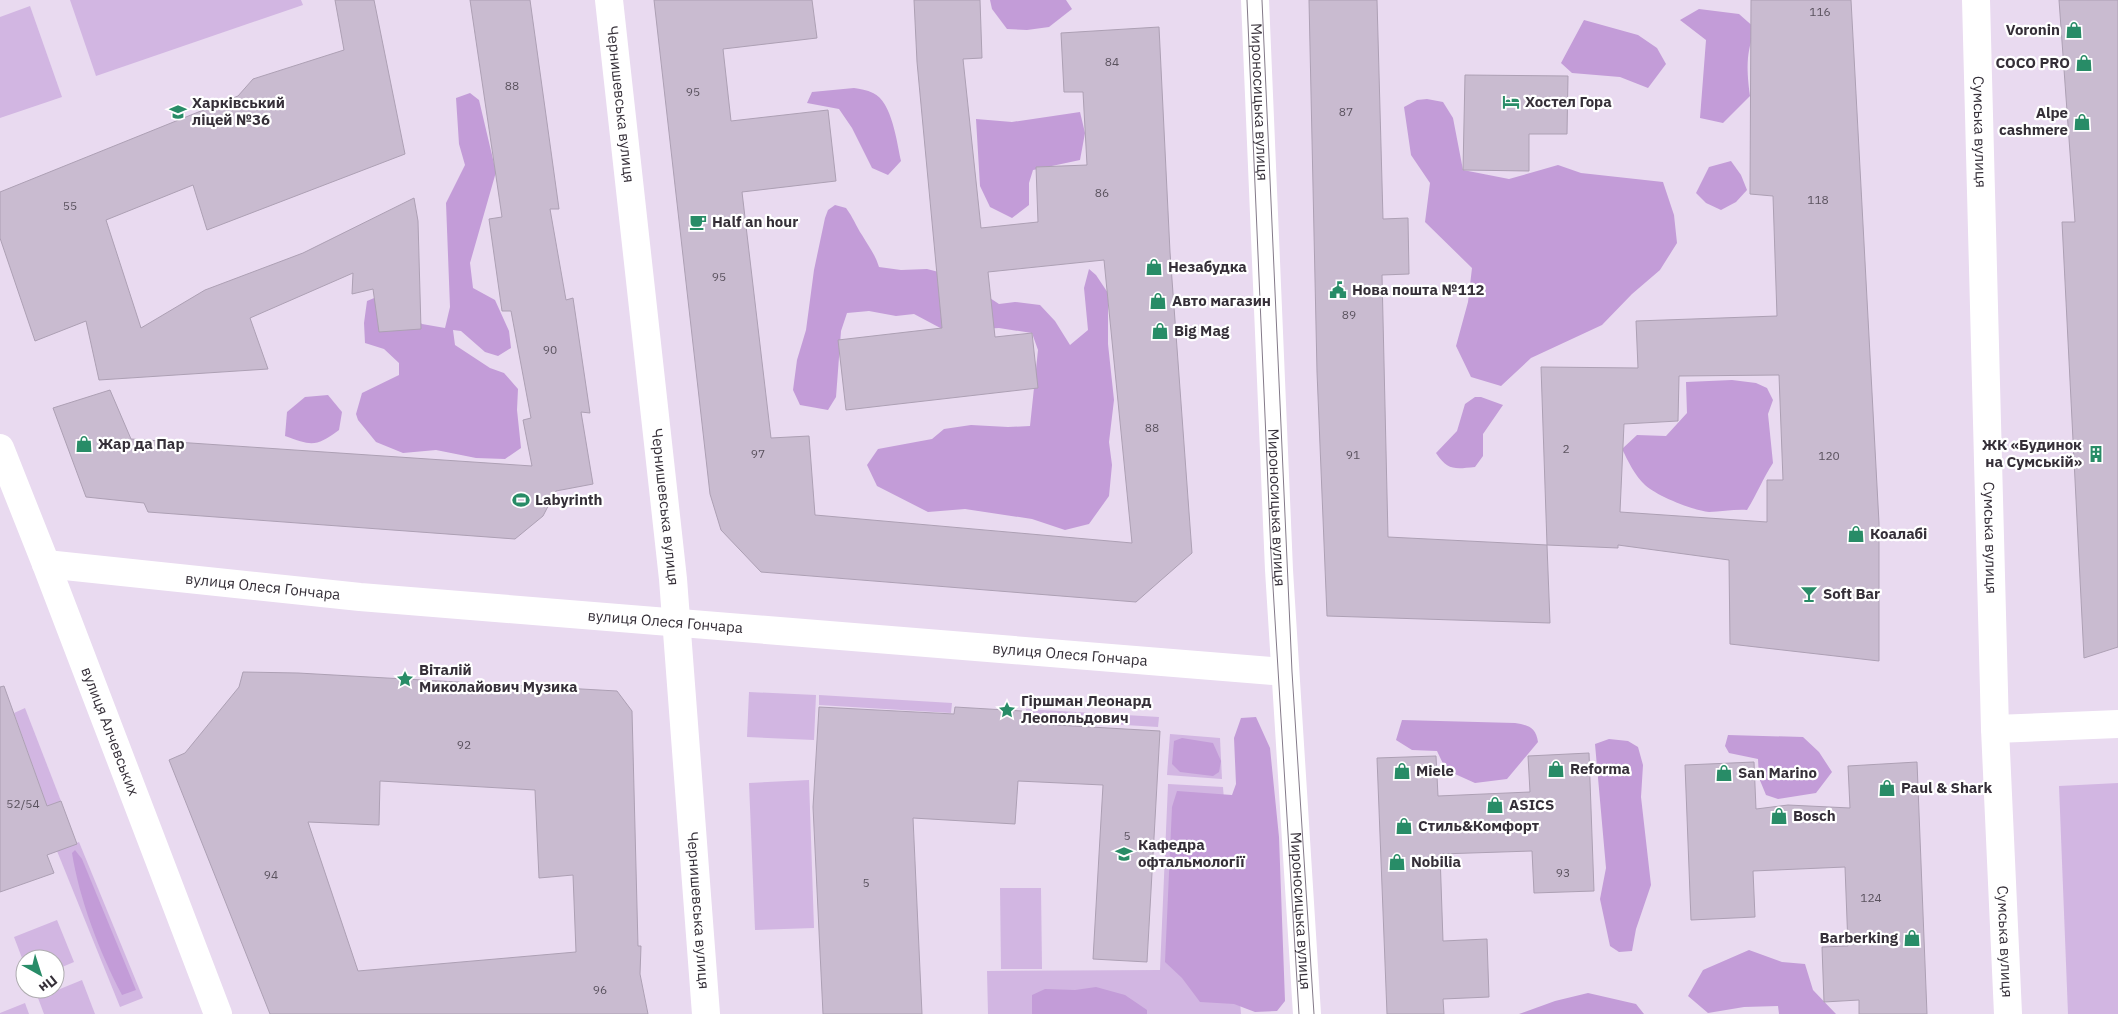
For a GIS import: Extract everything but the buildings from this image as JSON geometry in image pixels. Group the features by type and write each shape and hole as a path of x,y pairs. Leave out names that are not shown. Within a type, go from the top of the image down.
{"street":[{"name":"Чернишевська вулиця","path":"610,0 676,623 706,1014"},
{"name":"Мироносицька вулиця","path":"1254,0 1279,570 1307,1014"},
{"name":"Сумська вулиця","path":"1976,0 1995,729 2008,1014"},
{"name":"вулиця Алчевських","path":"0,448 218,1014"},
{"name":"вулиця Олеся Гончара","path":"46,564 360,597 1285,672"},
{"path":"1995,729 2118,724"}],"shaded area":[{"path":"70,0 301,0 303,5 96,76"},
{"path":"990,0 1066,0 1072,9 1049,27 1027,30 1007,29 992,9"},
{"path":"30,6 62,97 0,118 0,17"},
{"path":"1699,9 1739,14 1756,29 1748,54 1750,96 1723,123 1700,118 1706,40 1680,20"},
{"path":"1584,20 1638,35 1657,48 1666,64 1648,88 1620,77 1572,73 1561,63"},
{"path":"854,88 871,92 879,97 885,104 893,123 901,161 888,175 872,168 852,128 839,109 807,103 812,92"},
{"path":"470,93 479,100 496,172 470,263 473,288 495,300 509,331 511,348 498,356 485,352 461,331 453,330 455,345 490,368 504,373 518,389 517,410 521,448 505,459 476,458 436,450 403,453 376,442 358,420 356,414 362,393 399,375 399,363 384,349 365,343 364,323 367,301 379,296 405,309 422,324 445,328 450,307 446,203 465,165 459,144 456,98"},
{"path":"1427,99 1443,102 1453,118 1463,170 1509,179 1558,165 1581,173 1663,182 1674,215 1677,243 1660,270 1632,294 1602,325 1531,358 1501,386 1471,377 1456,346 1468,302 1472,268 1425,222 1430,183 1411,155 1404,107 1417,100"},
{"path":"1080,112 1085,133 1080,160 1033,170 1029,183 1029,205 1012,218 990,207 980,186 976,119 1012,122"},
{"path":"1731,161 1741,175 1747,190 1736,202 1721,210 1706,203 1696,193 1709,167"},
{"path":"835,205 846,208 874,254 879,267 901,270 927,269 958,277 999,304 1015,302 1040,305 1055,321 1070,345 1088,330 1084,288 1089,269 1096,275 1108,293 1108,344 1114,400 1109,442 1112,465 1109,496 1089,524 1065,530 1032,519 965,509 928,512 877,486 867,465 878,449 932,439 944,429 971,425 1030,426 1038,350 1032,333 999,328 946,331 914,314 896,316 869,311 847,313 841,331 836,397 828,410 800,405 793,390 797,360 806,330 814,270 825,218 828,210"},
{"path":"1732,380 1756,383 1767,388 1773,400 1768,414 1773,463 1747,510 1702,511 1666,498 1650,489 1635,473 1622,449 1637,435 1666,436 1687,413 1686,382"},
{"path":"328,395 342,412 339,430 325,440 314,443 302,442 285,436 287,412 305,397"},
{"path":"1475,397 1481,397 1503,405 1483,434 1483,456 1475,467 1452,468 1444,463 1436,453 1457,431 1465,404"},
{"path":"749,692 816,695 814,740 747,737"},
{"path":"819,695 952,703 951,713 819,705"},
{"path":"25,708 61,801 47,806 14,713"},
{"path":"1026,709 1159,717 1158,727 1026,719"},
{"path":"1256,717 1270,748 1279,837 1285,1001 1277,1011 1255,1012 1234,1004 1200,1002 1182,978 1165,962 1172,807 1177,791 1232,795 1236,784 1234,738 1241,718"},
{"path":"1402,720 1515,723 1531,728 1538,742 1507,779 1475,783 1446,770 1437,751 1412,750 1396,740"},
{"path":"1170,734 1220,738 1222,779 1167,775"},
{"path":"1728,735 1803,737 1819,752 1832,772 1816,793 1778,799 1766,795 1759,778 1758,759 1729,753 1725,746"},
{"path":"1182,738 1213,743 1221,761 1219,772 1213,776 1180,772 1172,764 1174,741"},
{"path":"1609,739 1628,741 1638,747 1643,765 1641,797 1651,885 1636,929 1632,951 1619,952 1610,946 1600,899 1606,868 1595,744"},
{"path":"809,780 814,928 755,930 749,783"},
{"path":"2118,783 2118,1014 2068,1014 2059,786"},
{"path":"1168,784 1223,787 1241,1014 988,1014 987,971 1160,970"},
{"path":"79,842 143,998 120,1007 57,851"},
{"path":"75,850 82,859 136,990 122,995 106,962 85,907 72,853"},
{"path":"1000,888 1041,888 1042,969 1001,969"},
{"path":"57,920 74,962 65,966 65,949 19,949 14,937"},
{"path":"1749,950 1782,962 1805,964 1813,990 1836,1014 1779,1014 1778,1006 1744,1007 1708,1013 1688,996 1703,970"},
{"path":"82,980 95,1014 44,1014 38,999 65,999 65,987"},
{"path":"1096,987 1125,995 1147,1010 1147,1014 1032,1014 1032,995 1045,989 1075,990"},
{"path":"1588,993 1636,1004 1644,1014 1519,1014 1555,1001"},
{"path":"25,1003 29,1014 0,1014 0,1013"}],"tram line":[{"path":"1247,0 1271,554 1299,1014"},
{"path":"1262,0 1292,672 1314,1014"}],"place":[{"name":"Voronin","path":"2074,30"},
{"name":"COCO PRO","path":"2084,63"},
{"name":"Хостел Гора","path":"1511,102"},
{"name":"Харківський ліцей №36","path":"178,112"},
{"name":"Alpe cashmere","path":"2082,122"},
{"name":"Half an hour","path":"698,222"},
{"name":"Незабудка","path":"1154,267"},
{"name":"Нова пошта №112","path":"1338,290"},
{"name":"Авто магазин","path":"1158,301"},
{"name":"Big Mag","path":"1160,331"},
{"name":"Жар да Пар","path":"84,444"},
{"name":"ЖК «Будинок на Сумській»","path":"2096,454"},
{"name":"Labyrinth","path":"521,500"},
{"name":"Коалабі","path":"1856,534"},
{"name":"Soft Bar","path":"1809,594"},
{"name":"Віталій Миколайович Музика","path":"405,679"},
{"name":"Гіршман Леонард Леопольдович","path":"1007,710"},
{"name":"Reforma","path":"1556,769"},
{"name":"Miele","path":"1402,771"},
{"name":"San Marino","path":"1724,773"},
{"name":"Paul & Shark","path":"1887,788"},
{"name":"ASICS","path":"1495,805"},
{"name":"Bosch","path":"1779,816"},
{"name":"Стиль&Комфорт","path":"1404,826"},
{"name":"Кафедра офтальмології","path":"1124,854"},
{"name":"Nobilia","path":"1397,862"},
{"name":"Barberking","path":"1912,938"}]}
